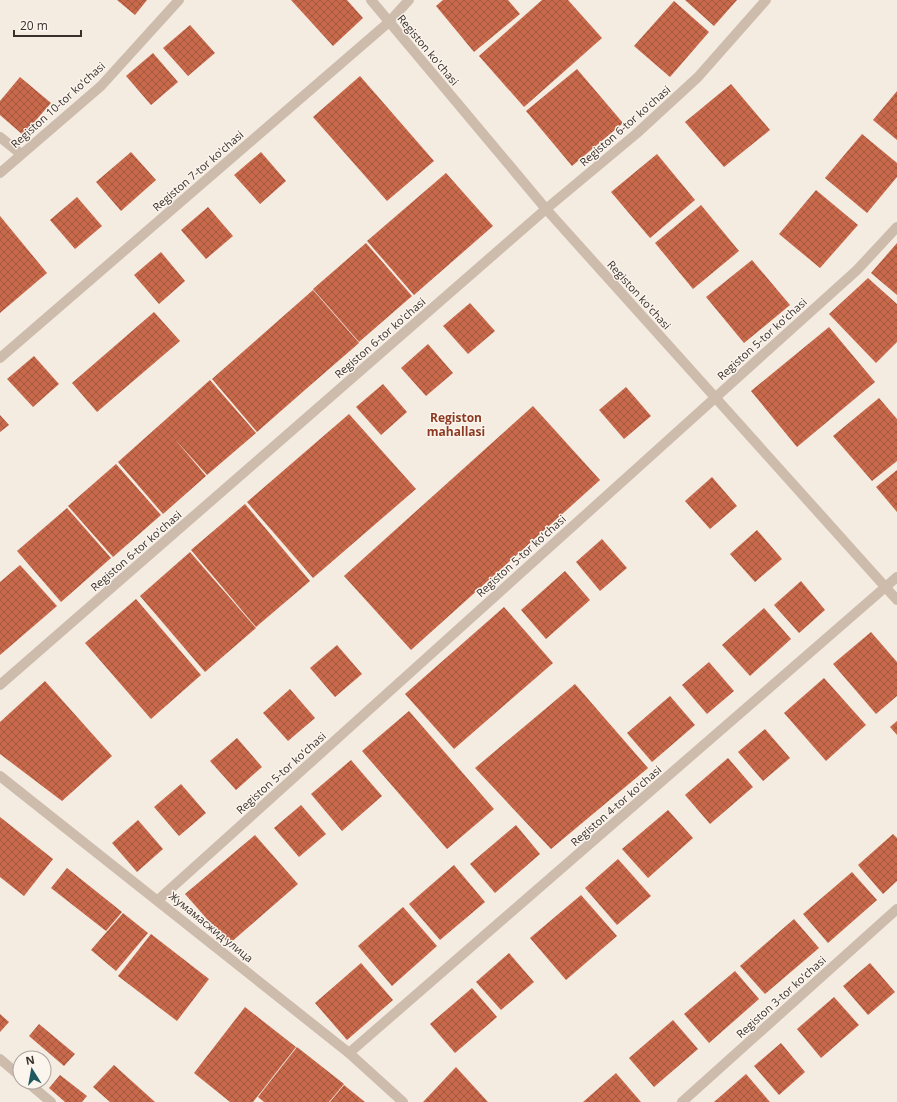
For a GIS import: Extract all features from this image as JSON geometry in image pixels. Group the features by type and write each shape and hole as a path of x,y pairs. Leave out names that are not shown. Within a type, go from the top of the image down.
{"street":[{"name":"Registon 10-tor ko'chasi","path":"0,173 101,86 179,0"},
{"name":"Registon ko'chasi","path":"371,0 546,209 897,600"},
{"name":"Registon 7-tor ko'chasi","path":"0,358 389,22 409,0"},
{"name":"Registon 6-tor ko'chasi","path":"0,685 546,209 636,134 698,77 766,0"},
{"path":"0,137 21,154"},
{"name":"Registon 5-tor ko'chasi","path":"158,900 857,270 897,227"},
{"name":"Registon 4-tor ko'chasi","path":"349,1054 897,577"},
{"name":"Жумамасжид улица","path":"0,776 158,900 349,1054 403,1102"},
{"name":"Registon 3-tor ko'chasi","path":"682,1102 897,909"},
{"path":"0,1060 12,1070"},
{"path":"37,1090 51,1102"}],"building":[{"path":"117,0 147,0 135,15"},
{"path":"291,0 347,0 363,18 333,46"},
{"path":"443,0 508,0 520,14 474,52 436,6"},
{"path":"542,0 568,0 602,38 524,107 479,56"},
{"path":"685,0 737,0 714,26"},
{"path":"674,1 709,32 670,77 634,46"},
{"path":"190,25 215,53 188,76 163,48"},
{"path":"153,53 178,82 151,105 126,76"},
{"path":"577,69 623,123 572,166 526,111"},
{"path":"360,76 434,161 387,201 313,117"},
{"path":"20,77 51,103 23,135 0,115 0,101"},
{"path":"731,84 770,130 724,167 685,122"},
{"path":"897,91 897,140 873,120"},
{"path":"862,134 897,163 897,177 867,213 825,178"},
{"path":"131,152 156,180 121,211 96,182"},
{"path":"261,152 286,181 260,204 234,175"},
{"path":"657,154 695,200 650,238 611,192"},
{"path":"446,173 493,226 414,295 367,241"},
{"path":"816,190 858,225 820,268 779,234"},
{"path":"77,197 102,226 75,249 50,220"},
{"path":"701,205 739,251 693,289 655,243"},
{"path":"208,207 233,236 206,259 181,230"},
{"path":"0,216 47,273 0,313"},
{"path":"366,243 412,296 359,342 313,289"},
{"path":"897,243 897,295 871,273"},
{"path":"161,252 185,281 159,304 134,275"},
{"path":"752,260 790,305 744,343 706,297"},
{"path":"868,278 897,304 897,342 876,363 829,314"},
{"path":"313,290 359,343 257,432 212,379"},
{"path":"470,303 495,331 468,354 443,326"},
{"path":"154,312 180,341 97,412 72,383"},
{"path":"829,327 875,382 797,447 751,391"},
{"path":"428,344 453,373 426,396 401,368"},
{"path":"34,356 59,384 33,407 7,379"},
{"path":"210,380 256,433 207,475 173,437 206,476 163,514 118,462"},
{"path":"383,384 407,412 381,435 356,407"},
{"path":"626,387 651,416 624,439 599,410"},
{"path":"879,398 897,419 897,461 872,481 833,436"},
{"path":"533,406 600,480 411,650 344,576"},
{"path":"349,414 416,489 313,578 247,502"},
{"path":"0,415 9,425 0,432"},
{"path":"116,464 161,515 113,557 68,506"},
{"path":"897,470 897,512 876,487"},
{"path":"712,477 737,506 710,529 685,501"},
{"path":"245,504 310,581 256,627 191,550"},
{"path":"67,508 111,558 61,602 17,551"},
{"path":"757,530 782,559 755,582 730,554"},
{"path":"602,539 627,568 600,591 576,562"},
{"path":"190,552 256,628 205,672 140,596"},
{"path":"20,565 57,606 0,655 0,582"},
{"path":"565,571 590,600 546,639 521,610"},
{"path":"801,581 825,610 799,633 774,605"},
{"path":"136,599 201,675 151,719 85,643"},
{"path":"504,607 553,663 454,749 405,694"},
{"path":"764,608 791,639 750,676 722,645"},
{"path":"871,632 897,662 897,696 876,714 833,664"},
{"path":"337,645 362,674 335,697 310,668"},
{"path":"709,662 734,691 707,714 682,685"},
{"path":"824,678 866,725 826,761 784,713"},
{"path":"45,681 112,756 62,801 0,754 0,722"},
{"path":"575,684 648,768 551,849 475,768"},
{"path":"290,689 315,718 288,741 263,713"},
{"path":"670,696 695,725 652,762 627,733"},
{"path":"409,711 494,809 447,849 362,751"},
{"path":"897,721 897,735 890,727"},
{"path":"765,729 790,758 763,781 738,752"},
{"path":"237,738 262,767 236,790 210,761"},
{"path":"728,758 753,787 710,824 685,795"},
{"path":"351,760 382,796 342,831 311,794"},
{"path":"181,784 206,813 179,836 154,807"},
{"path":"301,805 326,834 299,857 274,828"},
{"path":"668,810 693,838 648,878 622,849"},
{"path":"0,817 53,859 24,896 0,877"},
{"path":"138,820 163,849 137,872 112,843"},
{"path":"516,825 540,854 495,893 470,864"},
{"path":"893,834 897,838 897,881 883,894 858,865"},
{"path":"255,835 298,884 229,944 185,894"},
{"path":"618,859 651,896 617,925 585,888"},
{"path":"454,865 485,902 440,940 409,904"},
{"path":"67,868 122,912 106,931 51,888"},
{"path":"852,872 877,900 828,943 803,914"},
{"path":"581,895 617,936 566,980 530,938"},
{"path":"403,907 437,946 392,986 358,946"},
{"path":"123,913 148,933 116,971 91,950"},
{"path":"794,919 819,948 765,994 740,966"},
{"path":"151,934 209,979 177,1021 118,976"},
{"path":"509,953 534,982 501,1010 476,982"},
{"path":"361,963 393,1000 347,1040 315,1003"},
{"path":"870,963 895,992 868,1015 843,986"},
{"path":"735,971 759,999 709,1043 684,1014"},
{"path":"472,988 497,1017 455,1053 430,1024"},
{"path":"834,997 859,1025 821,1058 797,1029"},
{"path":"245,1007 296,1047 253,1102 230,1102 194,1073"},
{"path":"0,1014 9,1022 0,1032"},
{"path":"673,1020 698,1049 654,1087 629,1058"},
{"path":"39,1024 75,1054 64,1066 52,1056 52,1050 45,1050 29,1036"},
{"path":"781,1043 805,1072 779,1095 754,1066"},
{"path":"297,1047 344,1084 329,1102 264,1102 258,1097"},
{"path":"114,1065 155,1102 110,1102 93,1087"},
{"path":"456,1067 488,1102 423,1102"},
{"path":"616,1073 641,1102 583,1102"},
{"path":"746,1074 770,1102 714,1102"},
{"path":"60,1075 87,1096 82,1102 65,1102 51,1090 52,1084"},
{"path":"344,1085 365,1102 330,1102"}],"district":[{"name":"Registon mahallasi","path":"456,425"}]}
